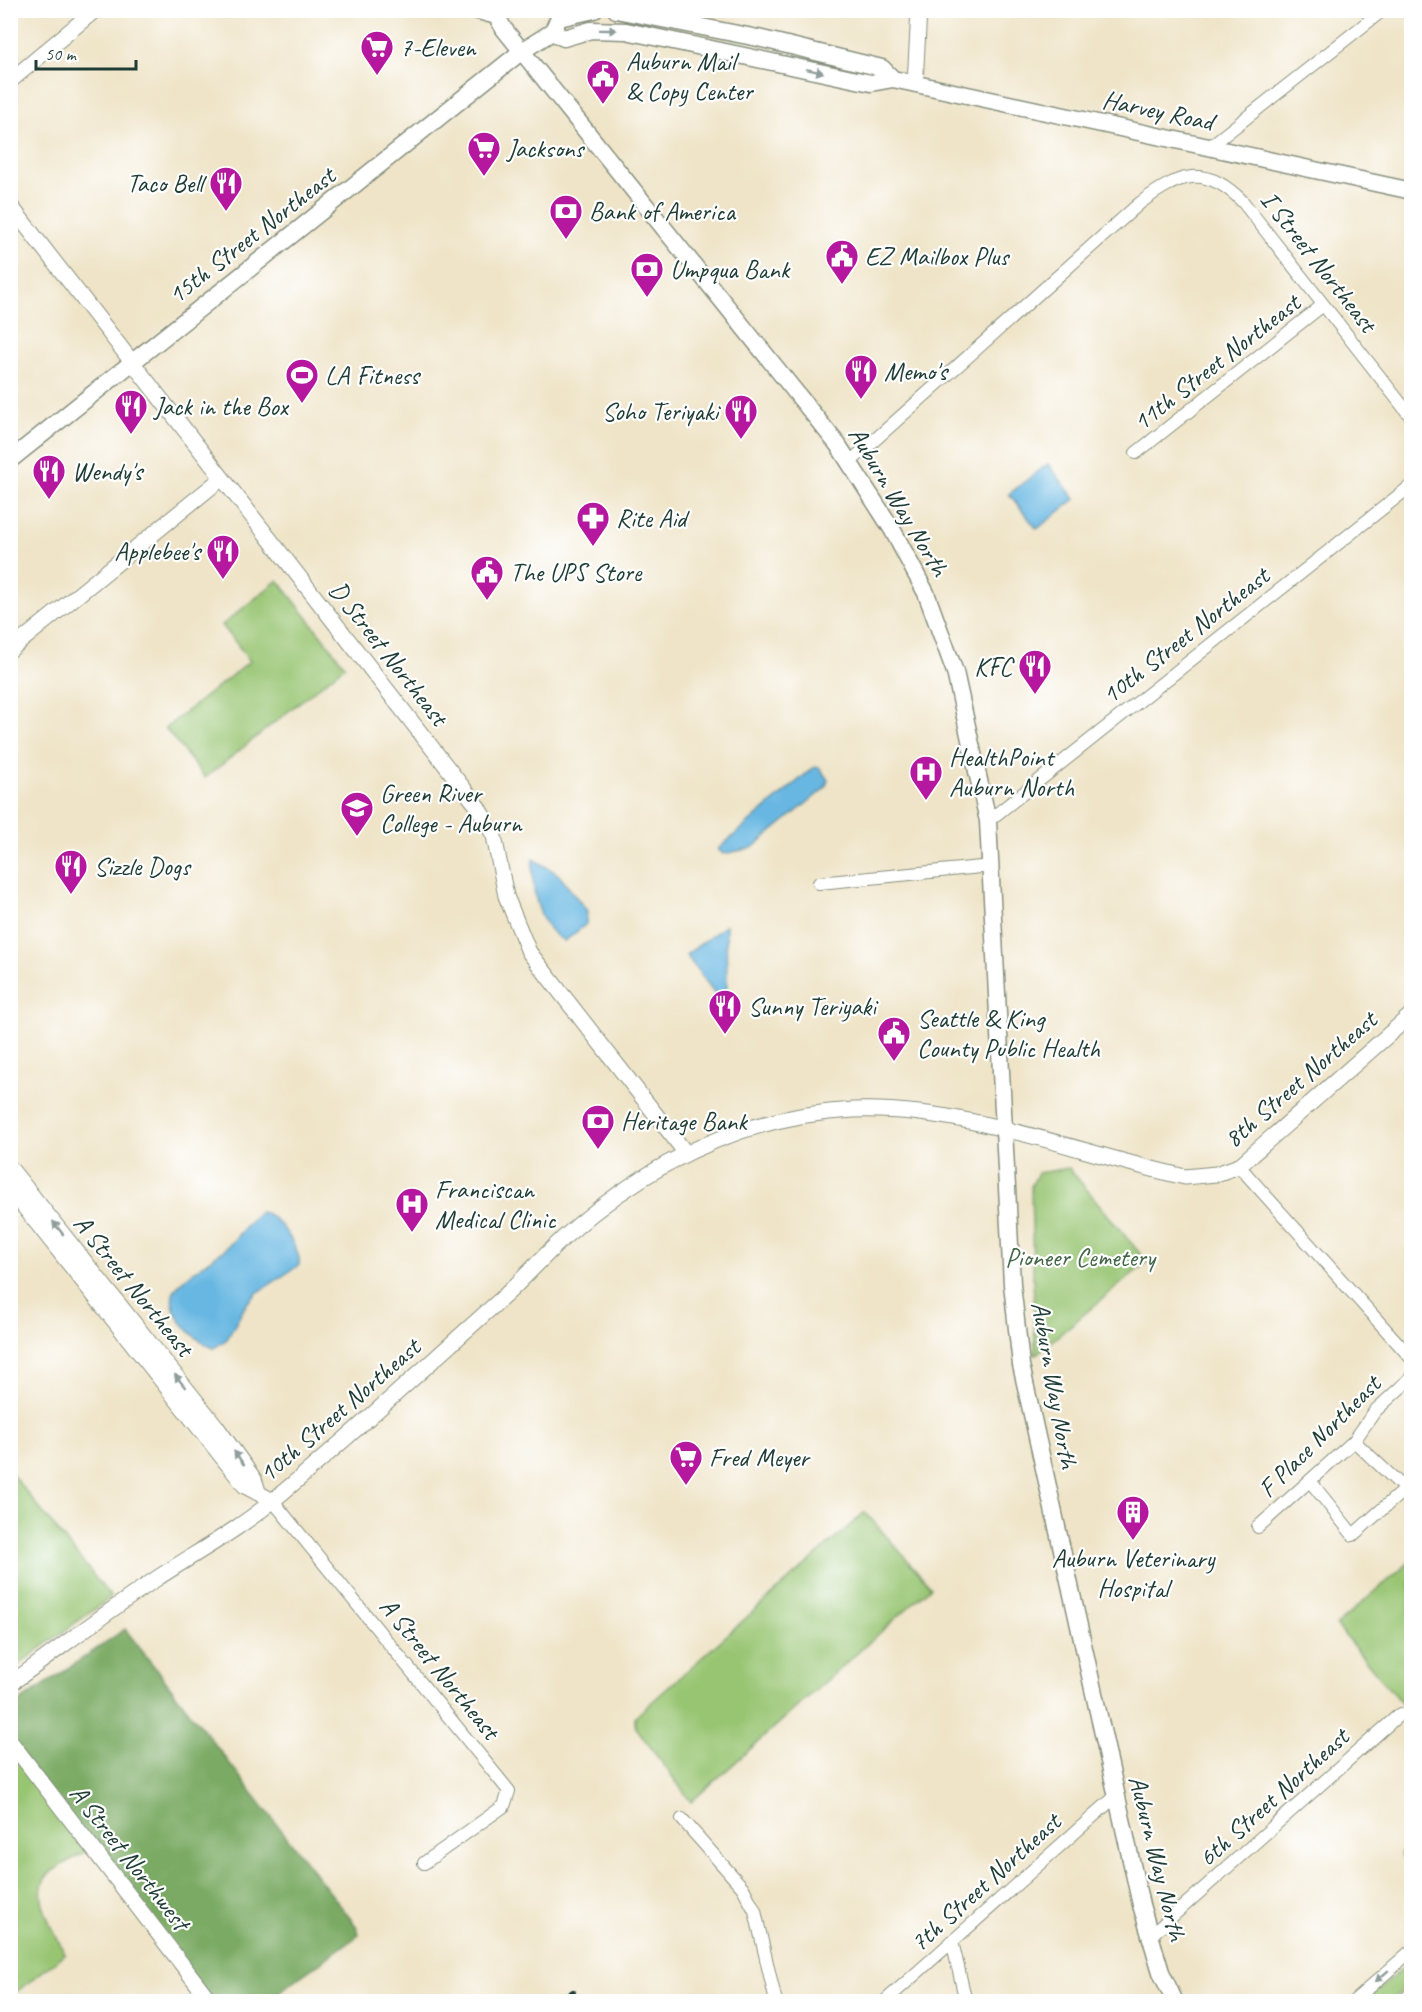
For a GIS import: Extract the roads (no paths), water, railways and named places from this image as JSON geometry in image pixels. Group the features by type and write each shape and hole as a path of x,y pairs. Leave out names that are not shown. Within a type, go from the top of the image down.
{"main road":[{"name":"Auburn Way North","path":"475,10 493,13 850,462 892,529 926,593 955,672 988,821 1006,1130 1012,1284 1021,1365 1149,1937 1161,1972 1175,2001"},
{"path":"522,51 552,32 560,18 594,10"},
{"name":"Harvey Road","path":"616,10 758,38 882,68 893,79"},
{"name":"Harvey Road","path":"552,32 564,38 606,29 871,83 893,79 1412,191"},
{"path":"696,46 696,39 700,36 741,44 758,38"},
{"name":"15th Street Northeast","path":"10,460 522,51"},
{"path":"1161,1972 1166,2001"}],"street":[{"path":"10,81 95,10"},
{"path":"915,84 919,10"},
{"path":"1209,148 1383,10"},
{"name":"I Street Northeast","path":"850,462 1140,203 1172,182 1186,177 1202,176 1217,180 1243,202 1412,417"},
{"name":"D Street Northeast","path":"10,205 478,807 494,836 506,896 529,952 685,1152"},
{"name":"11th Street Northeast","path":"1136,453 1323,305"},
{"path":"10,650 222,478"},
{"name":"10th Street Northeast","path":"988,821 1412,485"},
{"path":"819,883 991,866"},
{"name":"8th Street Northeast","path":"685,1152 767,1124 853,1110 911,1113 1006,1130 1185,1177 1215,1174 1239,1166 1412,1014"},
{"name":"10th Street Northeast","path":"10,1684 121,1603 273,1501 501,1299 568,1234 619,1194 685,1152"},
{"path":"1239,1166 1412,1359"},
{"name":"A Street Northeast","path":"10,1168 216,1426 254,1479 258,1491"},
{"name":"A Street Northeast","path":"10,1190 244,1486 258,1491 273,1501 509,1791 504,1806 424,1863"},
{"name":"F Place Northeast","path":"1258,1527 1354,1441 1375,1411 1412,1377"},
{"path":"1310,1481 1353,1535 1405,1489 1354,1441"},
{"name":"6th Street Northeast","path":"1149,1937 1400,1714"},
{"name":"A Street Northwest","path":"10,1741 211,2001"},
{"name":"7th Street Northeast","path":"885,2001 1116,1796"},
{"path":"682,1819 743,1888 755,1911 776,2001"},
{"path":"952,1941 966,2001"},
{"path":"1353,2001 1412,1950"},
{"path":"1402,2001 1412,1993"}],"water":[{"path":"1048,464 1075,499 1037,529 1009,494"},
{"path":"819,767 828,780 825,788 752,848 723,854 718,849 813,768"},
{"path":"533,859 558,874 587,911 586,924 565,941 548,927 542,917 533,882"},
{"path":"726,925 727,988 717,996 686,955"},
{"path":"260,1212 273,1218 287,1233 299,1258 299,1265 257,1293 247,1303 227,1339 214,1348 189,1332 182,1323 173,1305 173,1295 182,1282 225,1249"}],"railway":[{"path":"558,2002 573,1992"}],"place":[{"name":"7-Eleven","path":"377,76"},
{"name":"Auburn Mail & Copy Center","path":"603,105"},
{"name":"Jacksons","path":"484,177"},
{"name":"Taco Bell","path":"226,212"},
{"name":"Bank of America","path":"566,240"},
{"name":"EZ Mailbox Plus","path":"842,285"},
{"name":"Umpqua Bank","path":"647,298"},
{"name":"Memo's","path":"861,400"},
{"name":"LA Fitness","path":"302,404"},
{"name":"Jack in the Box","path":"131,435"},
{"name":"Soho Teriyaki","path":"741,440"},
{"name":"Wendy's","path":"49,500"},
{"name":"Rite Aid","path":"593,547"},
{"name":"Applebee's","path":"223,580"},
{"name":"The UPS Store","path":"487,601"},
{"name":"KFC","path":"1035,695"},
{"name":"HealthPoint Auburn North","path":"926,801"},
{"name":"Green River College - Auburn","path":"357,837"},
{"name":"Sizzle Dogs","path":"71,895"},
{"name":"Sunny Teriyaki","path":"725,1035"},
{"name":"Seattle & King County Public Health","path":"894,1062"},
{"name":"Heritage Bank","path":"598,1150"},
{"name":"Franciscan Medical Clinic","path":"412,1233"},
{"name":"Fred Meyer","path":"686,1486"},
{"name":"Auburn Veterinary Hospital","path":"1133,1541"}],"park label":[{"name":"Pioneer Cemetery","path":"1080,1257"}]}
